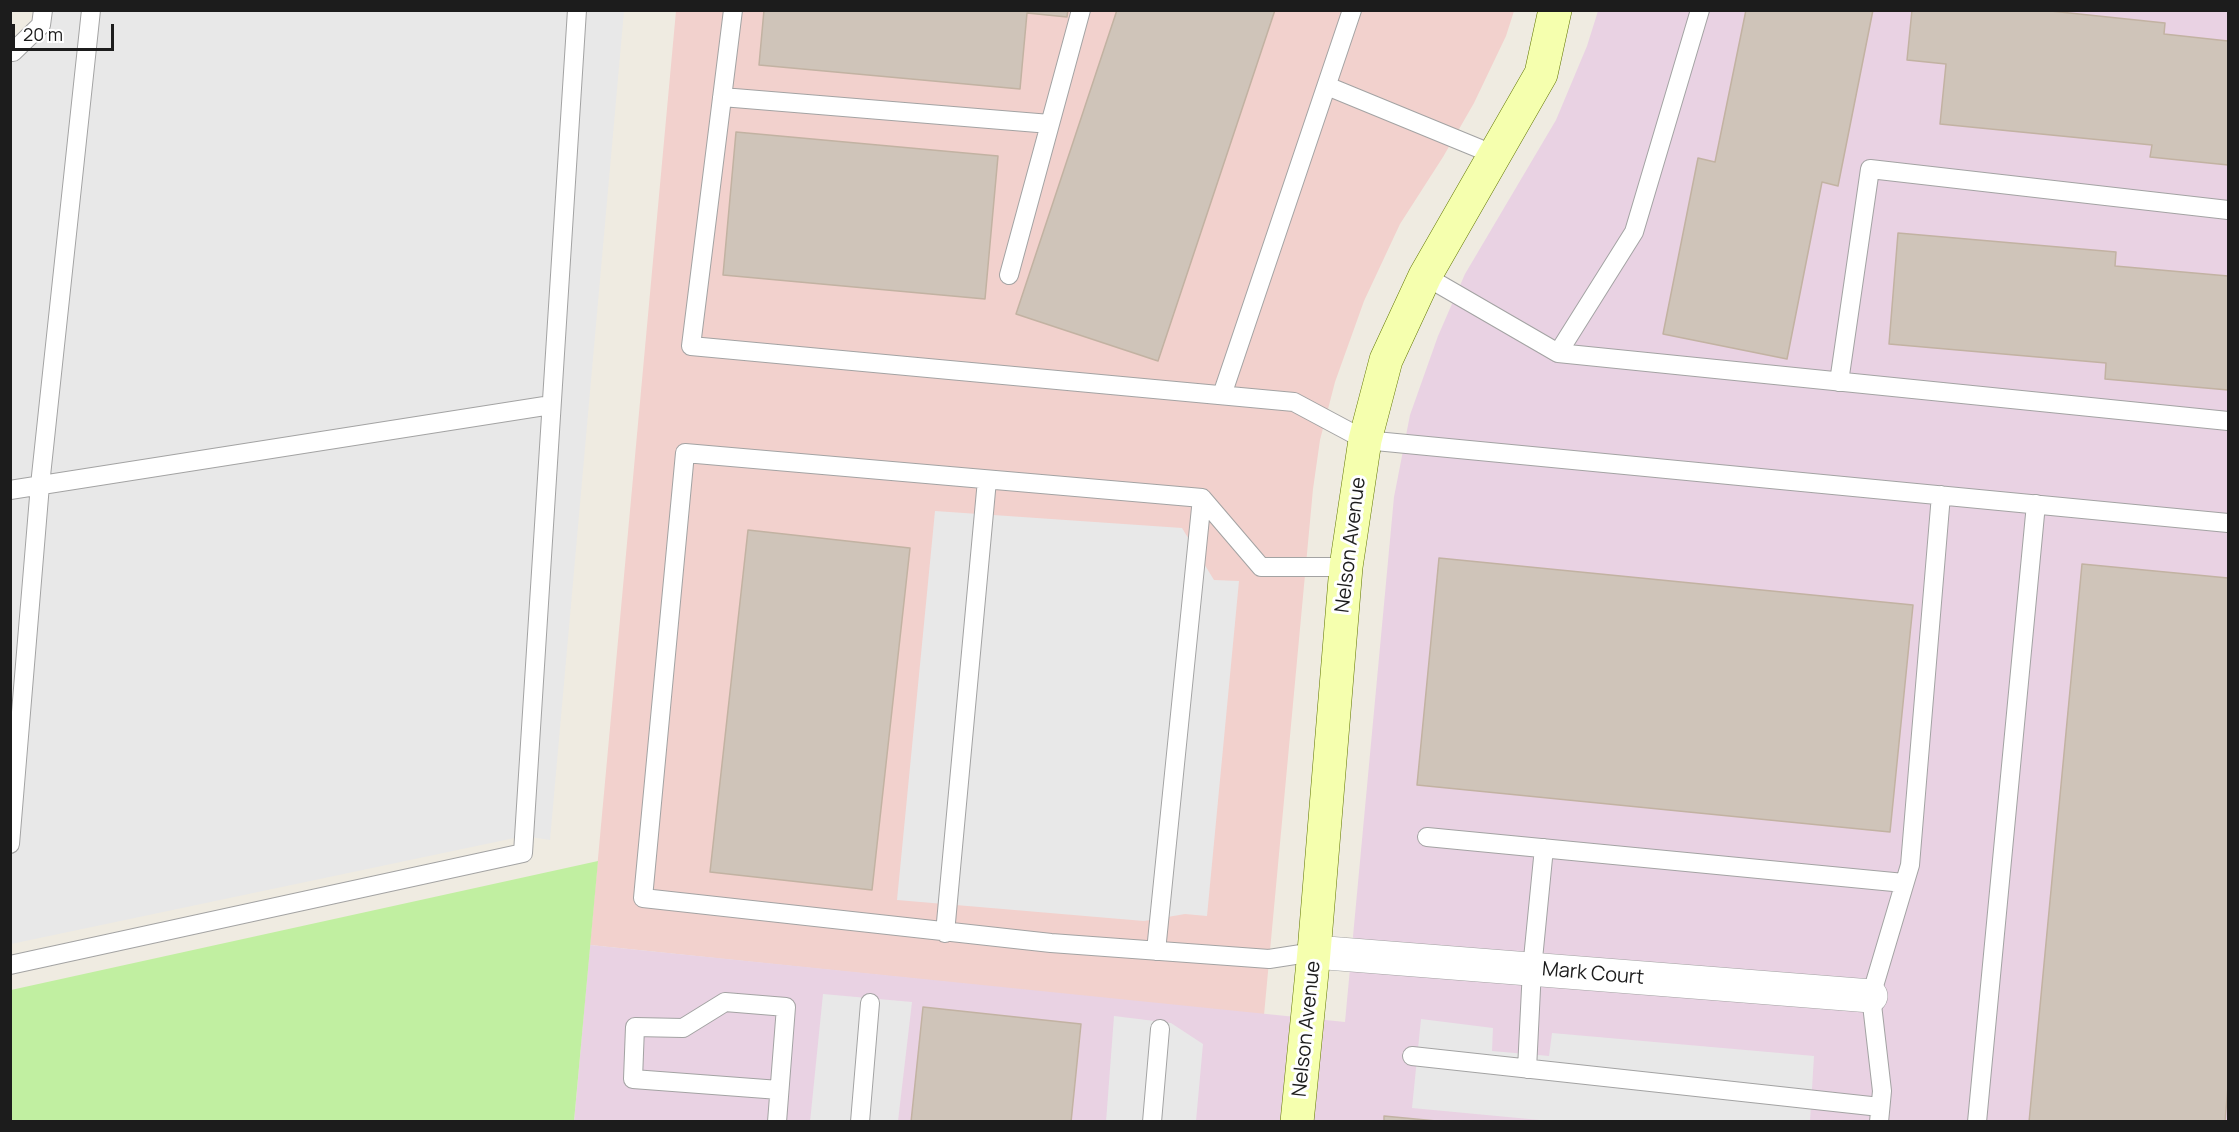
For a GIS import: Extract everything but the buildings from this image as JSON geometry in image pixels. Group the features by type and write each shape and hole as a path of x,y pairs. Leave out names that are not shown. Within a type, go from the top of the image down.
{"street":[{"name":"Nelson Avenue","path":"1297,1122 1314,952 1346,567 1365,440 1386,360 1425,276 1541,74 1555,10"},
{"name":"Mark Court","path":"1314,952 1871,996"}],"lane":[{"path":"10,51 14,52 41,25 43,10"},
{"path":"10,844 40,485 90,10"},
{"path":"10,965 523,853 577,10"},
{"path":"733,10 691,346 1294,402 1365,440 2229,523"},
{"path":"1009,275 1081,10"},
{"path":"1222,395 1353,10"},
{"path":"1558,353 1634,232 1700,10"},
{"path":"1327,86 1495,155"},
{"path":"722,97 1050,124"},
{"path":"1839,382 1870,169 2229,210"},
{"path":"1425,276 1558,353 2229,422"},
{"path":"10,490 551,405"},
{"path":"1314,952 1269,959 1156,951 945,933 643,898 685,453 1202,498 1261,567 1346,567"},
{"path":"945,933 987,480"},
{"path":"1412,1056 1879,1114 1882,1091 1871,996 1910,865 1941,495"},
{"path":"1156,951 1202,498"},
{"path":"1977,1122 2036,504"},
{"path":"1427,837 1904,883"},
{"path":"1527,1069 1532,969 1544,848"},
{"path":"777,1122 786,1007 725,1002 683,1028 635,1027 633,1079 779,1090"},
{"path":"860,1122 870,1003"},
{"path":"1152,1122 1160,1029"}],"shaded area":[{"path":"43,11 624,11 550,840 524,836 11,944 10,52"},
{"path":"676,11 1514,11 1506,36 1474,103 1400,224 1364,301 1335,382 1320,440 1313,489 1264,1015 590,945"},
{"path":"1598,11 2228,11 2228,1121 574,1122 590,945 1345,1022 1394,497 1410,415 1438,336 1465,274 1556,120 1587,46"},
{"path":"935,511 1182,528 1214,580 1239,581 1207,916 1185,914 1144,921 897,900"},
{"path":"823,994 912,1002 898,1121 810,1122"},
{"path":"1114,1016 1171,1023 1203,1044 1196,1121 1106,1122"},
{"path":"1421,1019 1493,1028 1492,1051 1549,1056 1552,1033 1814,1056 1810,1121 1561,1122 1412,1108"}],"green space":[{"path":"598,861 574,1121 11,1121 11,990"}]}
